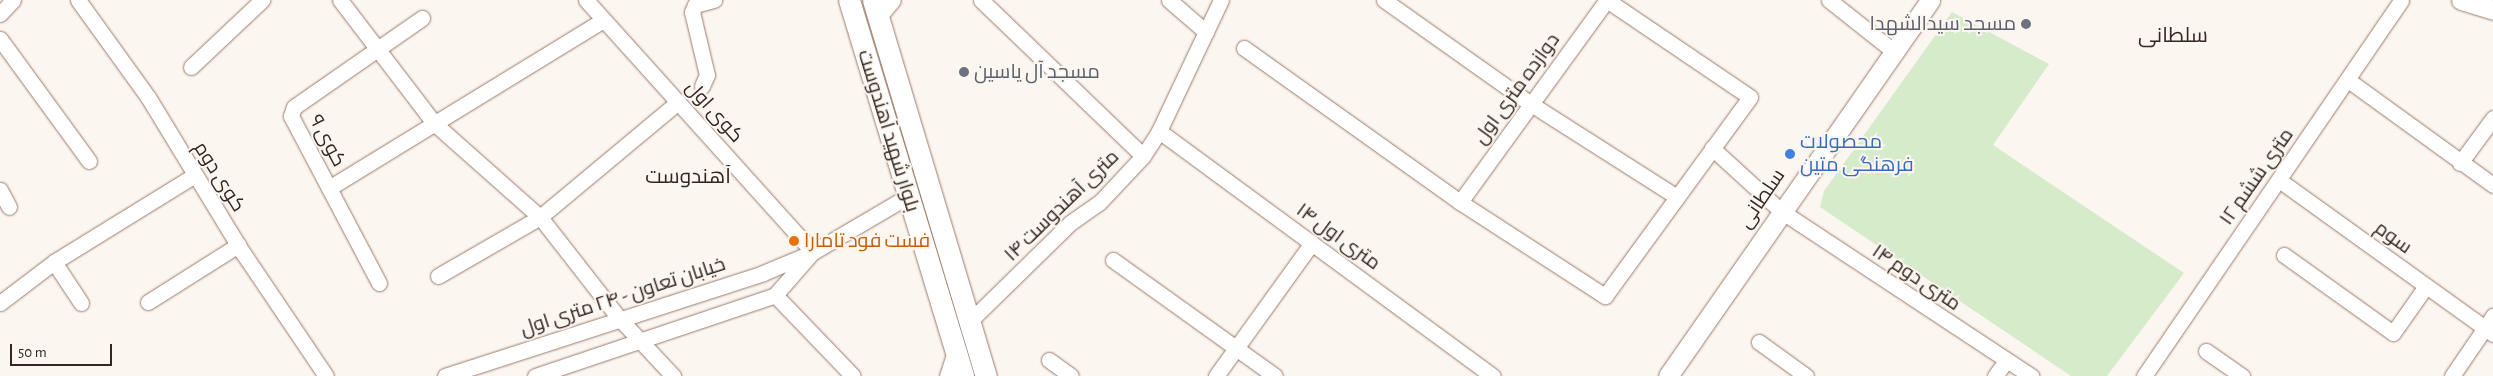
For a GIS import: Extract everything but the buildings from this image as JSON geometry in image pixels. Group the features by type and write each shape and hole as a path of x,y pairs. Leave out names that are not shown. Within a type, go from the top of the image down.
{"main road":[{"name":"بلوار شهید آهندوست","path":"849,0 962,376"},
{"name":"بلوار شهید آهندوست","path":"876,9 986,376"}],"street":[{"path":"0,14 13,0"},
{"name":"کوی دوم","path":"78,0 148,97 193,176 326,376"},
{"path":"191,67 262,0"},
{"path":"340,0 375,48 434,122 540,217 618,317 673,376"},
{"name":"کوی اول","path":"586,0 812,252"},
{"path":"702,86 707,75 692,12 694,5 714,0"},
{"path":"876,9 893,0"},
{"path":"980,0 1142,156"},
{"path":"1169,0 1206,32"},
{"name":"۱۴ متری آهندوست","path":"969,322 1070,223 1099,203 1142,156 1158,131 1221,0"},
{"path":"1384,0 1531,104 1677,197"},
{"path":"1244,48 1460,202 1605,296 1750,97 1607,0"},
{"name":"دوازده متری اول","path":"1460,202 1607,0"},
{"path":"1829,0 1892,50"},
{"name":"سلطانی","path":"1668,376 1892,50 1930,0"},
{"name":"۱۲ متری ششم","path":"2144,376 2401,0"},
{"path":"2462,0 2493,10"},
{"name":"کوی ۹","path":"379,282 291,116 294,108 375,48 422,18"},
{"path":"329,188 603,20"},
{"path":"0,39 89,161"},
{"path":"2348,80 2460,163 2493,185"},
{"path":"438,276 540,217 678,102"},
{"path":"2460,163 2493,118"},
{"name":"۱۴ متری اول","path":"1158,131 1493,376"},
{"name":"۱۴ متری دوم","path":"1712,148 1781,212 2031,376"},
{"path":"0,303 54,262 193,176"},
{"name":"سوم","path":"2279,180 2426,286 2490,326"},
{"path":"0,190 9,207"},
{"name":"خیابان تعاون - ۲۴ متری اول","path":"444,376 618,317 763,273 812,252 908,196"},
{"path":"1216,376 1312,243"},
{"path":"148,302 238,245"},
{"name":"خیابان تعاون - ۲۴ متری اول","path":"775,295 812,252"},
{"path":"2284,255 2394,333 2426,286"},
{"path":"1113,260 1275,376"},
{"path":"54,262 82,303"},
{"path":"535,376 565,372 640,339 775,295 853,376"},
{"path":"2452,376 2490,326"},
{"path":"1759,342 1806,376"},
{"path":"2206,351 2242,376"},
{"path":"947,376 955,352"},
{"path":"1049,360 1071,376"},
{"path":"1995,376 2006,361"}],"green space":[{"path":"1952,12 2049,64 1993,145 2184,273 2107,376 2071,376 1820,207 1824,191"}],"place":[{"name":"مسجد سیدالشهدا","path":"2026,24"},
{"name":"مسجد آل یاسین","path":"964,72"},
{"name":"محصولات فرهنگی متین","path":"1790,154"},
{"name":"فست فود تامارا","path":"794,241"}],"district":[{"name":"سلطانی","path":"2173,36"},
{"name":"آهندوست","path":"688,177"}]}
